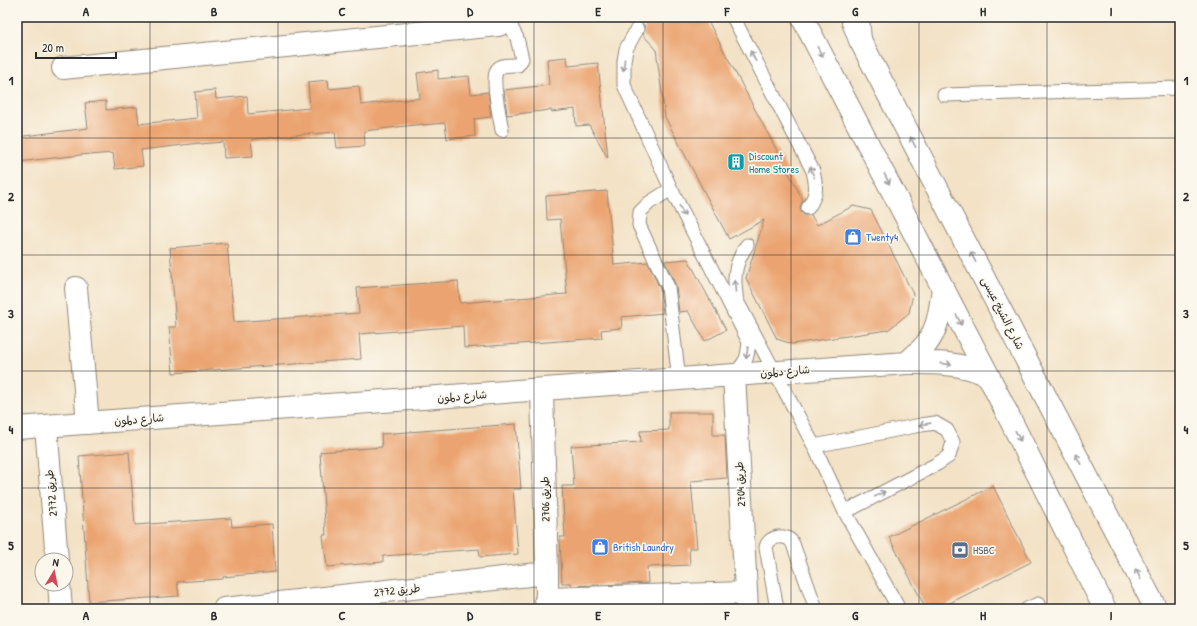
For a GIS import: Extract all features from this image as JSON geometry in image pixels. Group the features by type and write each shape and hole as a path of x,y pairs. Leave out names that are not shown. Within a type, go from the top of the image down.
{"street":[{"path":"802,17 988,375 1106,609"},
{"name":"شارع الشيخ عيسى","path":"850,17 860,40 1156,609"},
{"path":"858,17 860,40"},
{"path":"63,68 498,25 509,19"},
{"path":"76,288 88,423"},
{"path":"907,363 926,344 934,333 938,321 943,289"},
{"name":"شارع دلمون","path":"17,428 907,363 934,362 950,364 966,367 988,375"},
{"name":"طريق 2704","path":"546,604 746,601 734,375"},
{"name":"طريق 2706","path":"542,390 547,573 546,604"},
{"name":"طريق 2772","path":"46,426 56,552"},
{"name":"طريق 2772","path":"224,609 547,573"},
{"path":"60,592 61,609"}],"lane":[{"path":"733,17 812,171 816,184 814,197 808,208"},
{"path":"502,130 494,79 498,70 504,66 518,65 522,59 517,38 509,19"},
{"path":"637,29 626,49 624,61 624,85 671,189 749,342 748,355 745,363 734,375"},
{"path":"944,95 1180,88"},
{"path":"671,189 648,203 640,212 639,226 668,287 679,380"},
{"path":"747,245 740,255 736,267 734,284 737,301 814,446 845,512 899,609"},
{"path":"814,446 935,423 947,430 953,442 949,456 937,464 845,512"},
{"path":"777,609 766,547 772,539 784,536 791,540 793,544 816,609"}],"building":[{"name":"Discount Home Stores","path":"625,17 706,17 803,200 800,207 801,212 804,215 811,215 817,225 853,206 871,210 913,294 909,313 888,330 792,344 777,339 746,278 764,220 729,239 665,117 656,49 643,35 645,29 644,25 637,21 631,24"},
{"path":"567,57 568,66 598,63 608,158 589,125 576,126 575,109 507,115 504,90 549,85 547,59"},
{"path":"438,70 438,79 469,76 471,94 488,92 491,117 474,119 475,136 447,139 445,123 423,124 364,131 365,146 337,148 335,132 313,133 251,140 253,156 224,158 223,142 200,143 141,150 143,166 115,169 113,153 17,162 17,137 88,128 85,103 106,101 106,110 137,107 139,124 197,118 195,92 215,90 216,99 247,96 248,114 310,108 308,82 328,80 329,89 359,86 361,105 420,98 417,73"},
{"path":"607,191 614,265 648,262 660,289 663,313 621,317 622,328 601,330 602,338 464,348 463,326 359,334 361,359 173,373 169,327 176,327 170,248 227,243 234,322 359,313 357,288 458,281 460,303 567,294 560,219 547,220 546,196"},
{"path":"688,259 726,330 705,341 688,311 679,312 676,286 665,261"},
{"path":"669,412 713,412 713,435 725,435 727,478 691,481 697,548 689,548 690,565 647,567 648,583 571,586 571,583 562,583 560,537 565,537 562,486 574,486 571,446 641,442 640,431 669,430"},
{"path":"516,424 521,489 513,489 518,554 480,557 479,549 383,556 383,562 327,567 323,535 326,535 320,452 382,447 381,434"},
{"path":"129,452 135,525 231,518 232,527 272,524 275,572 223,577 223,579 177,582 179,596 89,602 79,456"},
{"name":"HSBC","path":"993,486 1031,562 938,609 926,609 889,537"}],"place":[{"name":"Discount Home Stores","path":"736,162"},
{"name":"Twenty4","path":"853,237"},
{"name":"British Laundry","path":"600,547"},
{"name":"HSBC","path":"960,550"}]}
